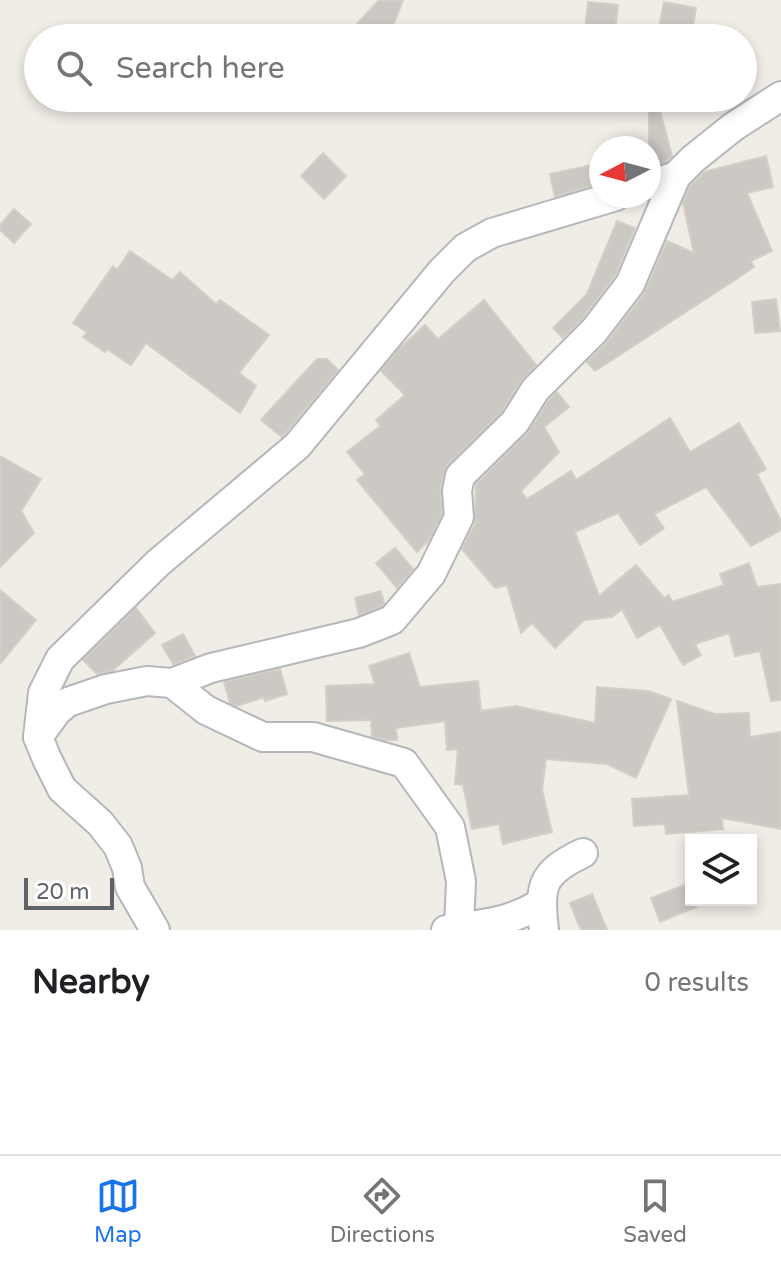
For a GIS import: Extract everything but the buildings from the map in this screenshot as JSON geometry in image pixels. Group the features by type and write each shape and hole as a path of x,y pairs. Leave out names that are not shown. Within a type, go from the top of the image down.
{"street":[{"path":"757,112 781,96"},
{"path":"38,737 57,711 68,702 106,689 147,681 172,683 211,668 359,633 392,620 431,574 459,517 457,491 460,476 515,422 535,390 594,331 630,284 676,176 733,127 756,112"},
{"path":"661,181 676,176"},
{"path":"155,930 130,887 127,868 118,846 100,823 62,789 38,737 43,693 60,659 158,563 297,446 442,271 465,248 492,233 589,204"},
{"path":"172,683 206,710 263,737 313,737 404,763 450,827 461,881 452,929 489,925 521,916 542,917 545,881 557,865 583,853"}]}
